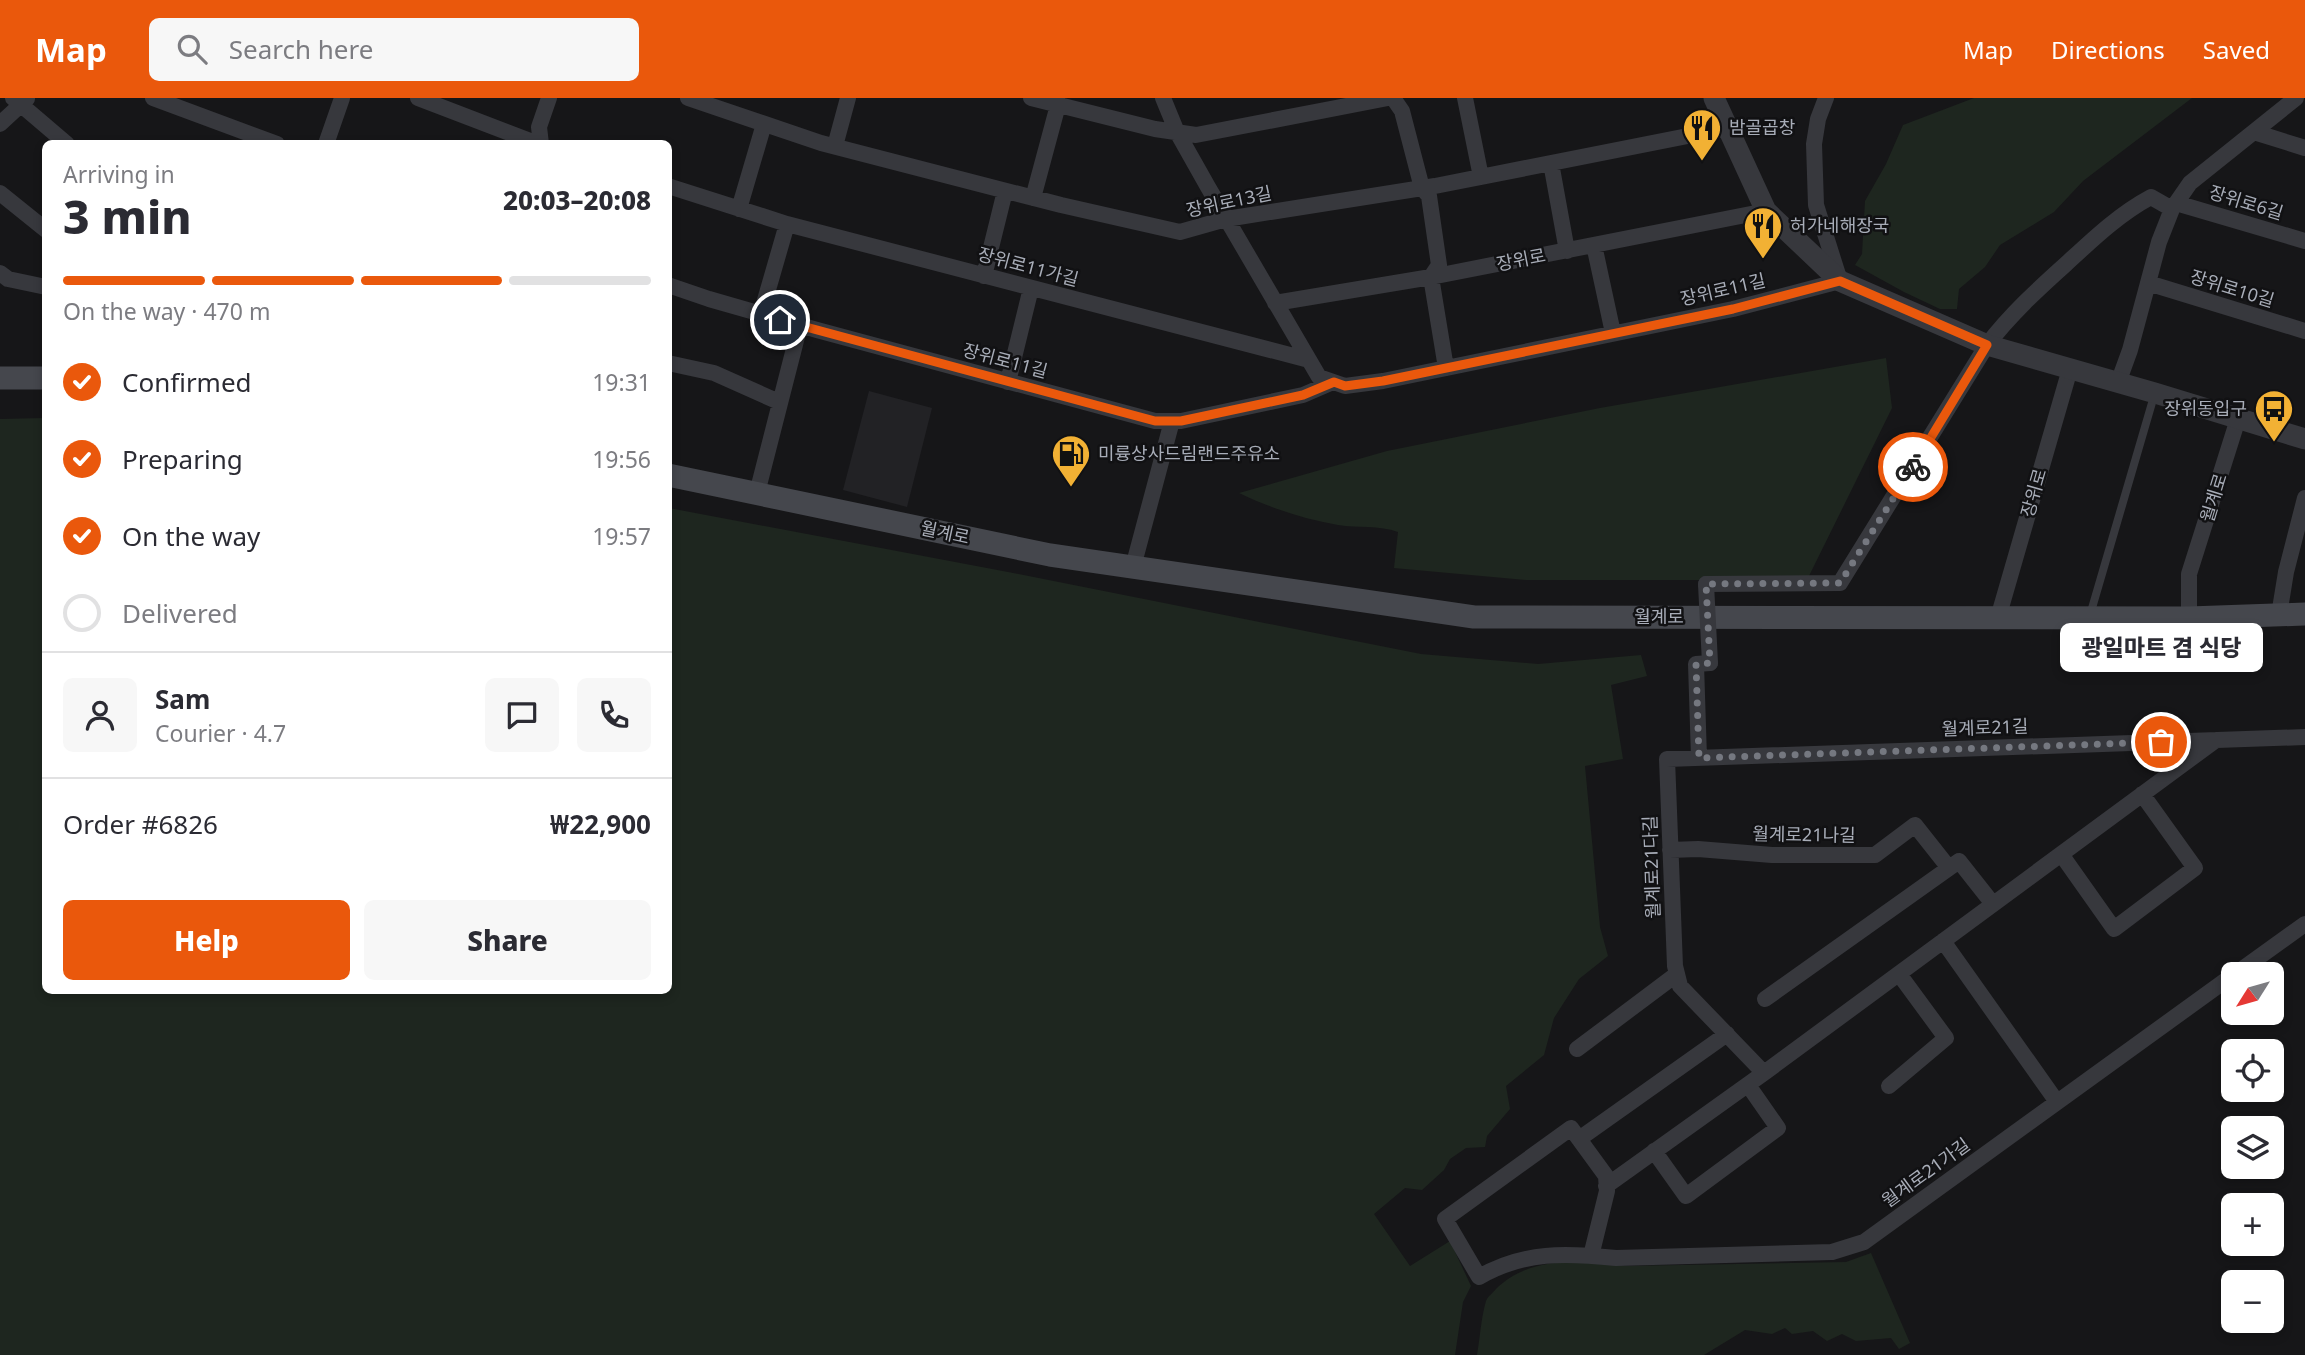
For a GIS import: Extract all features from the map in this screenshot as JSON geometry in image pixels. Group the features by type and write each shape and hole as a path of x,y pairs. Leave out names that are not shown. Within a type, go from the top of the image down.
{"main road":[{"path":"0,377 42,378"},
{"name":"월계로","path":"672,476 1050,555 1474,617 2189,618 2305,614"}],"street":[{"path":"153,98 259,140"},
{"path":"327,140 342,98"},
{"path":"418,98 528,140"},
{"path":"539,140 539,127 549,98"},
{"name":"장위로13길","path":"688,98 835,146 1033,198 1180,232 1226,219 1422,188 1728,128"},
{"path":"835,146 848,98"},
{"path":"1031,98 1057,101 1154,129 1196,135 1388,98"},
{"path":"1163,98 1177,132 1319,377 1334,382"},
{"path":"1393,98 1402,111 1422,188 1429,196 1439,265 1432,277 1446,368"},
{"path":"1465,98 1480,177"},
{"path":"1714,98 1766,211 1840,281 1987,345 2305,439"},
{"path":"2118,383 2130,350 2159,242 2174,206 2190,183 2296,98"},
{"path":"0,124 21,100 62,140"},
{"path":"1033,198 1057,101"},
{"path":"1822,102 1814,144 1816,205 1840,281"},
{"path":"739,209 764,124"},
{"path":"2254,132 2305,148"},
{"path":"1551,163 1567,251"},
{"name":"장위로11가길","path":"672,187 787,224 1309,360"},
{"path":"984,276 1005,191"},
{"path":"0,193 42,227"},
{"path":"1699,758 1696,664 1710,663 1706,584 1840,583 1987,345 2007,318 2094,238 2134,206 2151,197 2174,206"},
{"name":"장위로6길","path":"2174,206 2305,241"},
{"name":"장위로","path":"1275,303 1432,277 1766,211"},
{"path":"761,314 787,224"},
{"path":"1594,245 1614,333"},
{"path":"0,272 8,279 42,285"},
{"name":"장위로11길","path":"672,286 800,325 1155,421 1181,421 1303,395 1334,382 1345,386 1446,368 1733,309 1840,281"},
{"name":"장위로10길","path":"2148,284 2305,331"},
{"path":"1008,382 1031,288"},
{"path":"757,494 800,325"},
{"path":"672,364 714,373 779,402"},
{"name":"장위로","path":"1998,618 2070,369"},
{"name":"월계로","path":"2189,618 2189,574 2238,419"},
{"path":"1133,567 1172,421"},
{"path":"2279,615 2286,572 2305,498"},
{"name":"월계로21길","path":"1667,759 2305,737"},
{"path":"1606,1186 1765,1073 2216,740"},
{"name":"월계로21다길","path":"1667,759 1675,966 1680,986 1765,1073"},
{"path":"2061,854 2114,929 2195,867 2142,794"},
{"name":"월계로21나길","path":"1670,849 1772,855 1875,855 1915,825 1949,868 1959,861 1993,904"},
{"path":"1765,999 1949,868"},
{"name":"월계로21가길","path":"2251,962 2305,923"},
{"path":"1943,941 2057,1102"},
{"path":"1577,1049 1677,974"},
{"path":"1889,1086 1946,1038 1899,974"},
{"name":"월계로21가길","path":"1579,1139 1570,1128 1445,1219 1479,1277 1521,1258 1571,1254 1616,1258 1832,1252 1864,1242 2221,984"},
{"path":"1591,1256 1606,1176 1579,1139 1727,1034"},
{"path":"1654,1152 1686,1196 1778,1128 1748,1084"}],"lane":[{"path":"2089,618 2155,393"}],"shaded area":[{"path":"1974,98 2192,98 2083,181 2054,212 2000,245 1985,267 1959,289 1957,309 1940,309 1855,265 1862,254 1865,201 1886,164 1903,125"},
{"path":"1886,358 1892,408 1807,580 1526,580 1394,568 1398,532 1313,520 1239,493 1387,451 1600,408"},
{"path":"869,391 932,408 907,507 843,490"},
{"path":"42,418 42,994 672,994 672,509 1421,654 1538,664 1641,655 1647,676 1611,685 1623,759 1585,766 1600,927 1608,956 1579,979 1554,1018 1544,1055 1506,1086 1510,1109 1487,1136 1485,1147 1466,1148 1450,1159 1444,1170 1422,1190 1405,1188 1374,1214 1410,1266 1450,1241 1471,1286 1463,1302 1455,1355 0,1355 0,419"},
{"path":"1871,1253 1910,1343 1899,1349 1891,1338 1856,1341 1842,1334 1827,1341 1813,1331 1792,1334 1785,1328 1772,1334 1745,1330 1704,1355 1477,1355 1488,1298 1510,1278 1540,1265 1574,1262 1625,1266 1846,1262"}],"way so far":[{"path":"1913,467 1840,583 1706,584 1710,663 1696,664 1699,758 2161,742"}],"place":[{"name":"밤골곱창","path":"1702,162"},
{"name":"허가네해장국","path":"1763,260"},
{"name":"장위동입구","path":"2274,443"},
{"name":"미륭상사드림랜드주유소","path":"1071,488"},
{"name":"광일마트 겸 식당","path":"2161,742"}],"route":[{"path":"780,320 1155,421 1181,421 1303,395 1334,382 1345,386 1383,381 1733,309 1840,281 1987,345 1913,467"}]}
